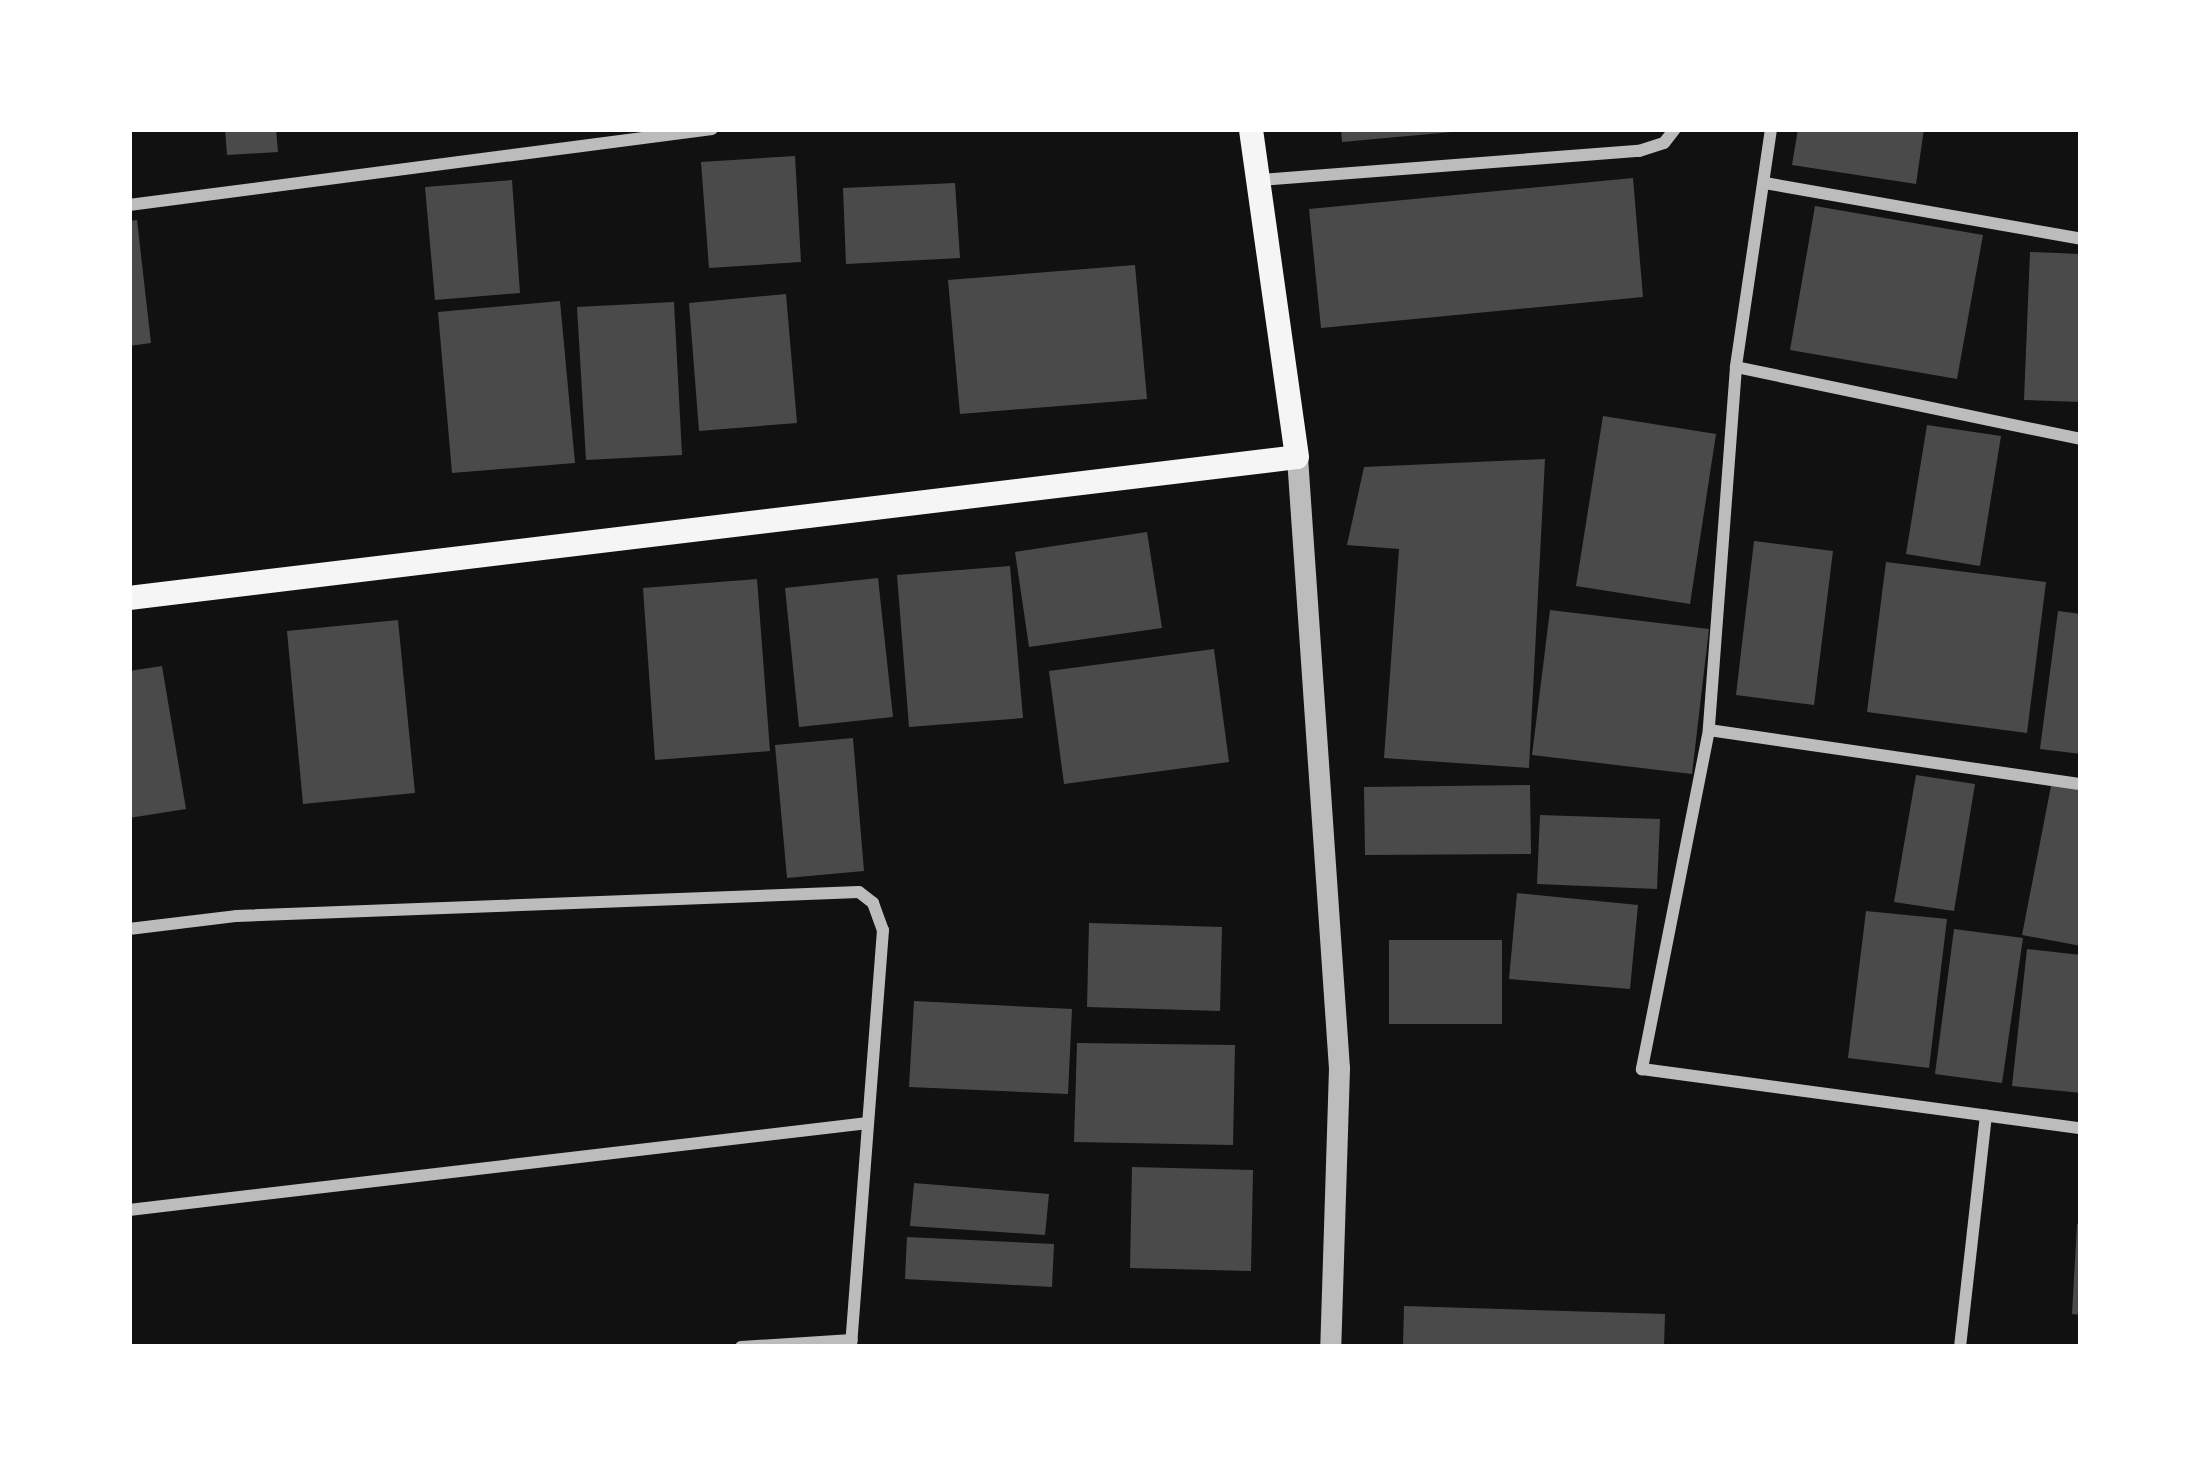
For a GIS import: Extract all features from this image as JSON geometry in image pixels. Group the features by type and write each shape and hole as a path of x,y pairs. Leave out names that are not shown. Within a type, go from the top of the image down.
{"main road":[{"path":"129,598 1297,457 1251,129"}],"street":[{"path":"129,205 712,129"},
{"path":"1259,181 1639,151 1664,143 1675,129"},
{"path":"1771,129 1736,368 1709,730 1642,1069 2081,1128"},
{"path":"1765,183 2081,239"},
{"path":"1736,368 2081,439"},
{"path":"1297,457 1339,1068 1330,1347"},
{"path":"1709,730 2081,784"},
{"path":"129,929 237,916 859,892 873,903 883,930 851,1344 740,1347"},
{"path":"1960,1347 1986,1115"},
{"path":"129,1210 868,1123"}],"building":[{"path":"225,129 276,129 278,152 227,155"},
{"path":"1341,129 1452,129 1452,132 1342,142"},
{"path":"1798,129 1924,129 1916,184 1792,165"},
{"path":"795,156 801,262 709,268 701,162"},
{"path":"1633,178 1643,297 1321,328 1309,209"},
{"path":"512,180 520,293 435,300 425,187"},
{"path":"955,183 960,258 846,264 843,188"},
{"path":"1815,206 1983,235 1957,379 1790,350"},
{"path":"137,220 151,343 129,346 129,221"},
{"path":"2030,252 2081,254 2081,402 2024,400"},
{"path":"1135,265 1147,399 960,414 948,280"},
{"path":"786,294 797,423 699,431 689,303"},
{"path":"560,301 575,463 452,473 438,312"},
{"path":"674,302 682,455 586,460 577,307"},
{"path":"1603,416 1716,434 1690,604 1576,586"},
{"path":"1927,425 2001,436 1980,566 1906,554"},
{"path":"1545,459 1529,768 1384,758 1399,549 1347,545 1364,467"},
{"path":"1147,532 1162,628 1029,647 1015,552"},
{"path":"1754,541 1833,551 1814,705 1736,695"},
{"path":"1886,562 2046,582 2027,733 1867,712"},
{"path":"1010,566 1023,718 909,727 897,575"},
{"path":"878,578 893,717 799,727 785,588"},
{"path":"757,579 770,751 655,760 643,588"},
{"path":"1550,610 1709,629 1692,774 1532,755"},
{"path":"2058,611 2081,614 2081,754 2040,749"},
{"path":"398,620 415,793 303,804 287,631"},
{"path":"1214,649 1229,762 1064,784 1049,671"},
{"path":"162,666 186,809 129,818 129,671"},
{"path":"853,738 864,871 787,878 775,745"},
{"path":"1916,775 1975,784 1954,911 1894,902"},
{"path":"2052,781 2081,786 2081,946 2022,935"},
{"path":"1530,785 1531,854 1365,855 1364,787"},
{"path":"1540,815 1660,819 1657,889 1537,884"},
{"path":"1517,893 1638,905 1630,989 1509,979"},
{"path":"1866,911 1947,919 1929,1068 1848,1058"},
{"path":"1089,923 1222,927 1220,1011 1087,1007"},
{"path":"1954,929 2023,938 2002,1083 1935,1074"},
{"path":"1389,940 1502,940 1502,1024 1389,1024"},
{"path":"2027,949 2081,955 2081,1093 2012,1086"},
{"path":"914,1001 1072,1009 1068,1094 909,1087"},
{"path":"1077,1043 1235,1045 1233,1145 1074,1142"},
{"path":"1132,1167 1253,1170 1251,1271 1130,1268"},
{"path":"914,1183 1049,1194 1045,1235 910,1226"},
{"path":"2077,1224 2081,1224 2081,1315 2072,1314"},
{"path":"907,1237 1054,1244 1052,1287 905,1279"},
{"path":"1404,1306 1665,1314 1664,1347 1403,1347"}]}
